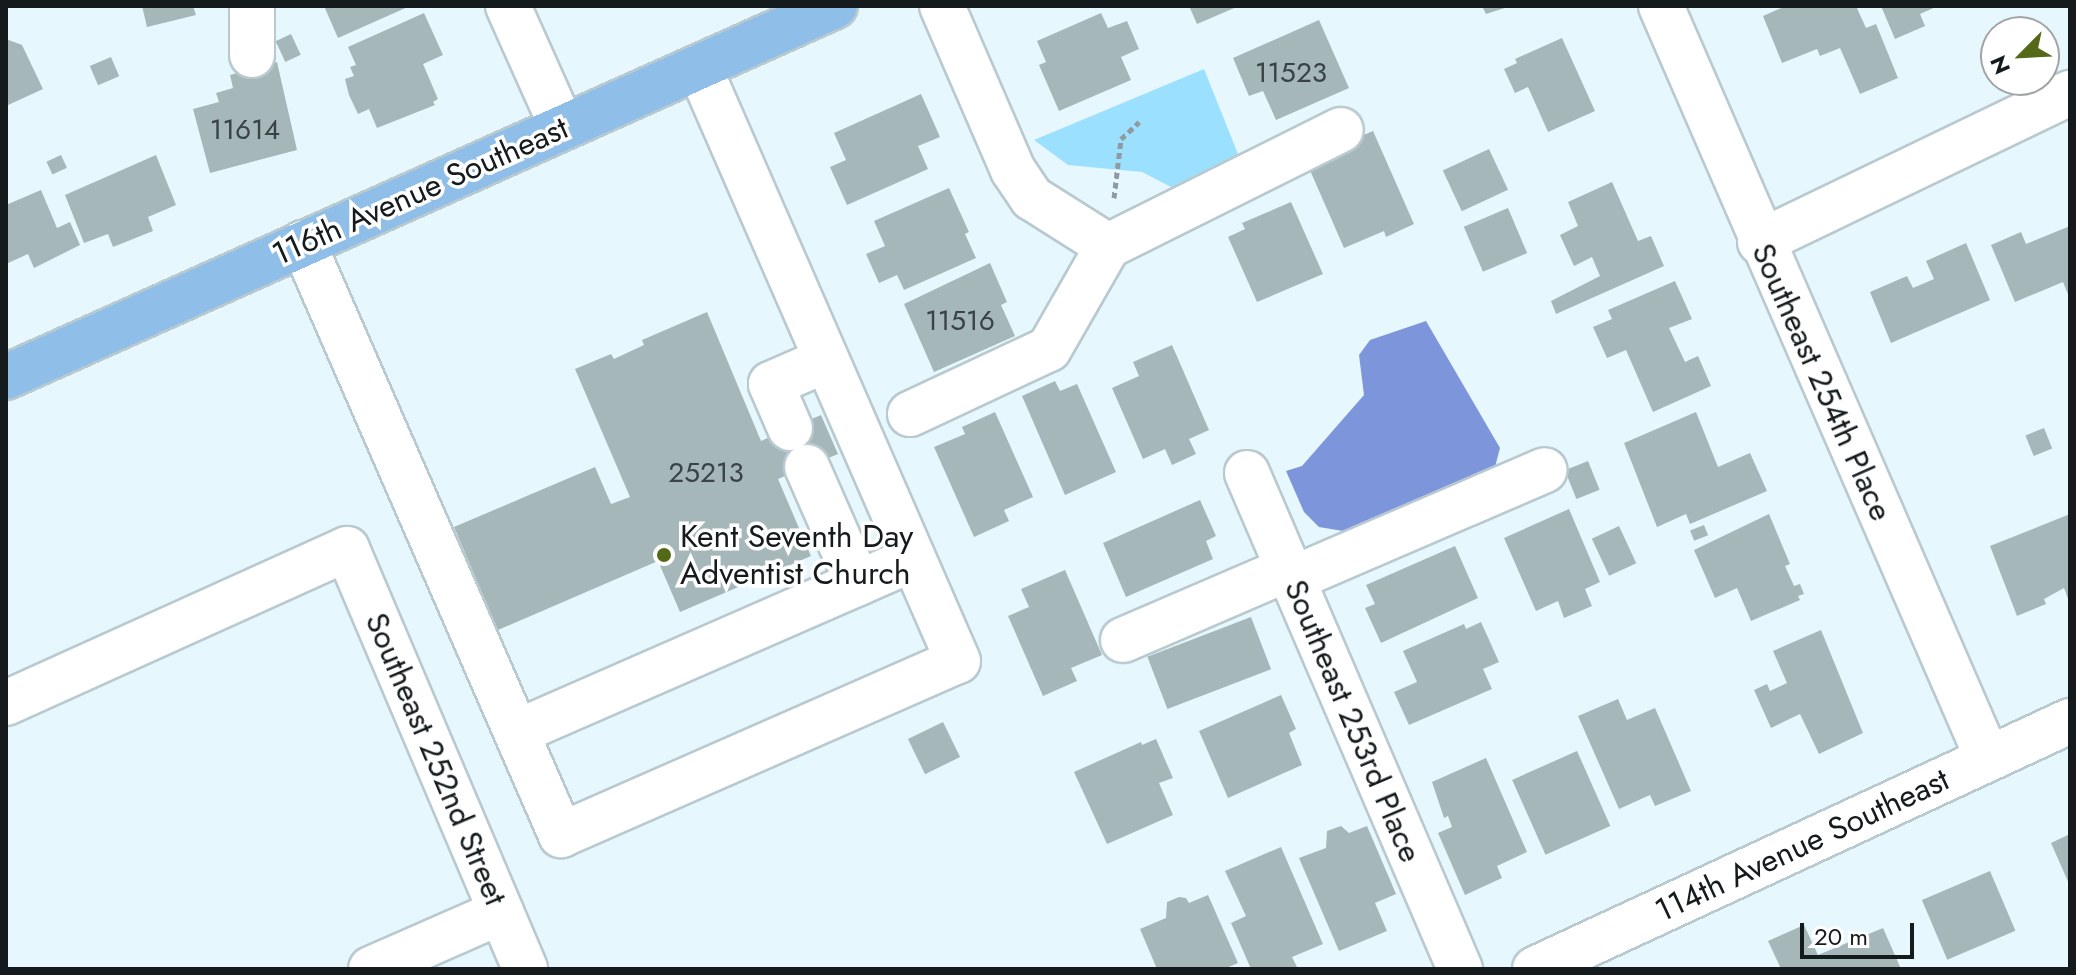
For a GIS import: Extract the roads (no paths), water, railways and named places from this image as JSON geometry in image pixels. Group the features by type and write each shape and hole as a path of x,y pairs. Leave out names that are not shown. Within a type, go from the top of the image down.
{"main road":[{"name":"116th Avenue Southeast","path":"6,377 835,6"}],"street":[{"path":"252,6 252,55"},
{"path":"508,6 562,127"},
{"path":"942,6 1013,170 1032,198 1108,246"},
{"name":"Southeast 254th Place","path":"1661,6 1760,242 1987,757"},
{"path":"303,243 561,835 958,661 699,67"},
{"path":"1760,242 2070,93"},
{"path":"910,414 1049,349 1065,327 1108,246 1341,130"},
{"path":"790,428 771,384 826,360"},
{"path":"807,467 858,583"},
{"path":"1123,640 1545,470"},
{"name":"Southeast 253rd Place","path":"1247,473 1460,969"},
{"name":"Southeast 252nd Street","path":"6,703 347,549 525,969"},
{"path":"517,732 913,559"},
{"name":"114th Avenue Southeast","path":"1535,969 2070,721"},
{"path":"371,969 501,912"}],"place":[{"name":"Kent Seventh Day Adventist Church","path":"664,555"}]}
